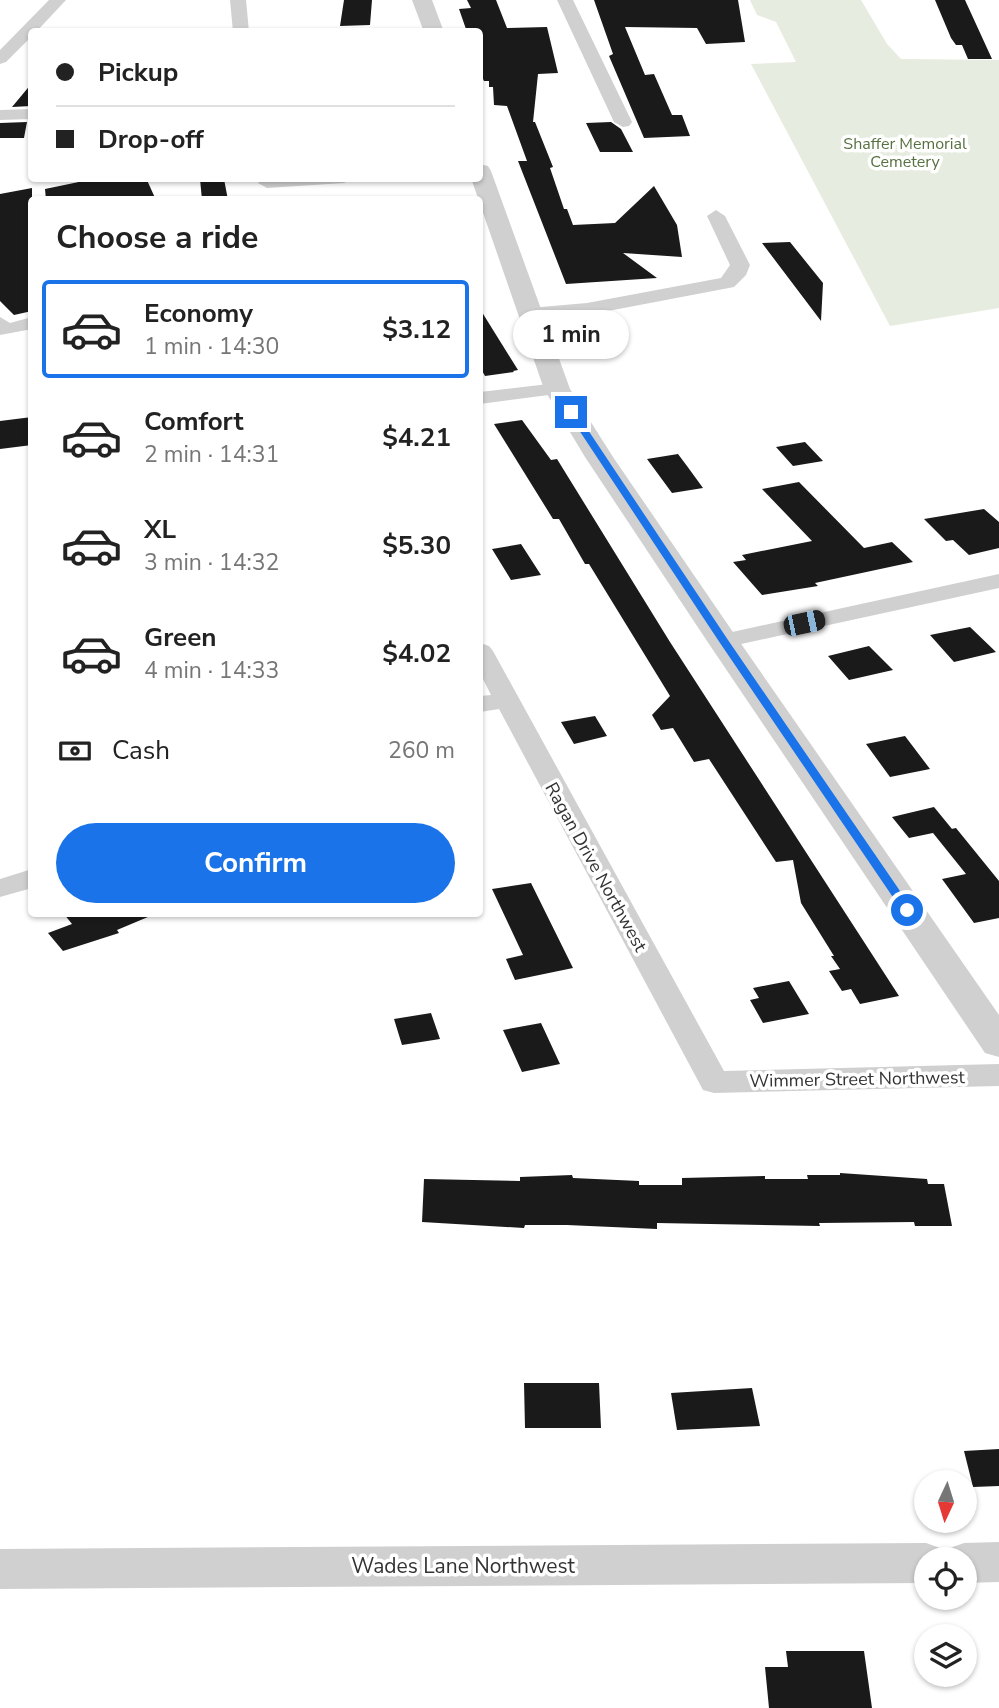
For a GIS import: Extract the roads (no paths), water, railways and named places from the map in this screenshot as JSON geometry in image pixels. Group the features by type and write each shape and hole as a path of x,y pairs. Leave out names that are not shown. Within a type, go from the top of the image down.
{"street":[{"path":"30,28 58,0"},
{"path":"238,0 242,28"},
{"path":"422,0 432,28"},
{"path":"565,0 623,122"},
{"path":"0,59 28,31"},
{"path":"0,115 28,114"},
{"path":"483,180 557,389 599,457 999,1044"},
{"path":"268,187 310,182"},
{"path":"529,314 587,309 727,283 739,271 740,265 716,216"},
{"path":"3,327 28,324"},
{"path":"483,398 557,389"},
{"path":"723,640 999,581"},
{"name":"Ragan Drive Northwest","path":"483,664 492,702 714,1082"},
{"path":"0,888 28,879"},
{"name":"Wimmer Street Northwest","path":"714,1082 999,1075"},
{"path":"977,1563 999,1562"},
{"name":"Wades Lane Northwest","path":"0,1569 914,1563"}],"park label":[{"name":"Shaffer Memorial Cemetery","path":"905,153"}]}
